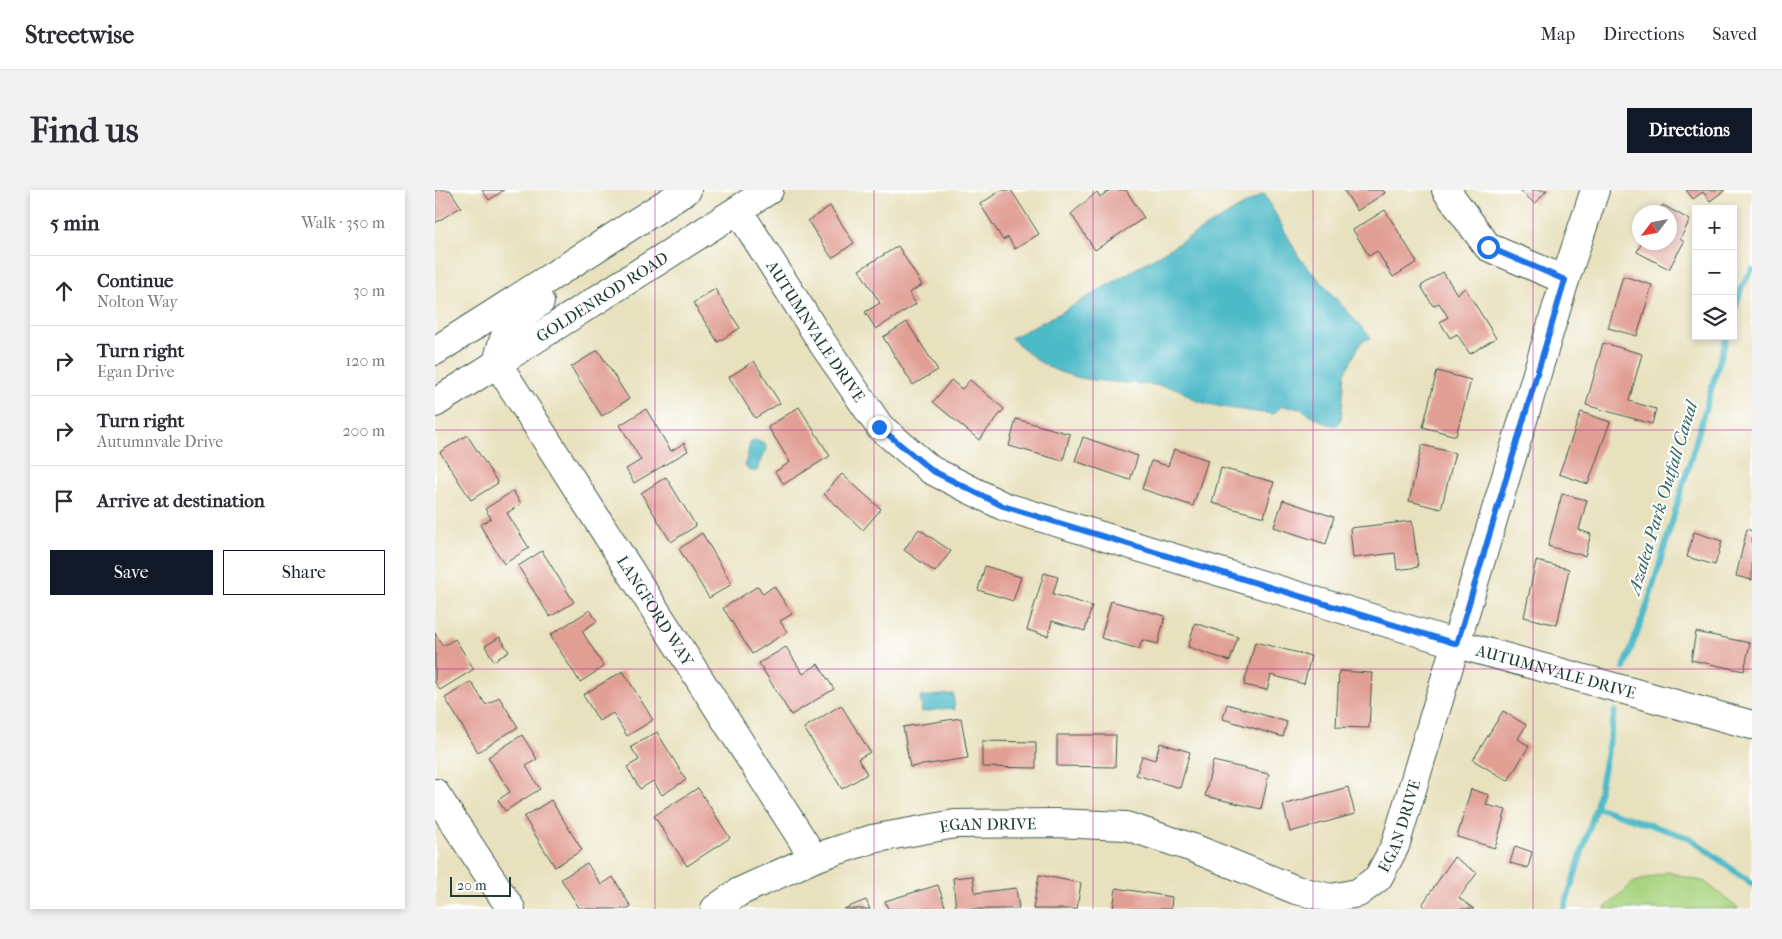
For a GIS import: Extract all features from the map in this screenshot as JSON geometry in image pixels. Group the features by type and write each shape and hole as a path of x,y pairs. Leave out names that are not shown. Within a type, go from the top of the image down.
{"street":[{"path":"435,350 687,190"},
{"name":"GOLDENROD ROAD","path":"435,402 769,190"},
{"path":"1446,190 1488,247 1565,280"},
{"name":"EGAN DRIVE","path":"715,909 739,892 813,858 872,839 955,824 1054,823 1126,826 1193,848 1296,890 1331,898 1358,894 1378,878 1395,846 1565,280 1595,190"},
{"name":"AUTUMNVALE DRIVE","path":"738,210 823,344 879,427 931,470 1003,506 1457,644 1752,724"},
{"path":"497,363 503,341 513,321 546,298 575,262"},
{"name":"LANGFORD WAY","path":"497,363 813,858"},
{"path":"435,793 511,909"}],"green space":[{"path":"1668,872 1705,882 1739,909 1604,909 1634,882"}],"water":[{"path":"1264,193 1299,257 1371,338 1361,342 1345,373 1341,419 1336,426 1325,423 1301,409 1282,406 1273,414 1216,406 1197,401 1174,388 1072,376 1040,362 1011,338 1062,312"},
{"path":"755,440 765,444 767,451 763,454 757,471 749,471 745,465 750,443"},
{"path":"953,694 955,710 950,708 922,712 920,697"}],"building":[{"path":"435,190 450,190 461,207 435,223"},
{"path":"482,190 504,190 489,200"},
{"path":"1002,190 1011,190 1039,234 1015,249 1008,237 1003,240 980,204"},
{"path":"1110,190 1126,190 1144,218 1095,250 1071,214 1097,192 1100,197"},
{"path":"1344,190 1383,190 1385,193 1357,211"},
{"path":"1520,190 1547,190 1535,204"},
{"path":"1686,190 1725,190 1710,201 1703,192 1693,199"},
{"path":"830,206 854,243 832,258 808,221"},
{"path":"1385,210 1417,262 1393,277 1377,251 1369,256 1353,230"},
{"path":"1677,213 1690,220 1680,239 1684,242 1669,269 1637,252 1638,250 1677,250"},
{"path":"898,246 922,285 909,293 916,304 876,329 865,312 880,303 859,270"},
{"path":"1443,272 1457,294 1465,288 1496,338 1470,354 1457,334 1450,338 1440,322 1448,317 1439,303 1433,306 1421,286"},
{"path":"1623,276 1652,285 1637,336 1608,328"},
{"path":"715,289 740,328 718,342 693,303"},
{"path":"907,322 938,370 913,385 883,337"},
{"path":"1603,343 1642,354 1629,401 1656,409 1652,424 1586,405"},
{"path":"598,350 629,399 602,416 571,367"},
{"path":"754,361 780,403 755,418 729,377"},
{"path":"1437,371 1471,380 1456,436 1423,427"},
{"path":"951,380 962,389 970,380 1004,409 979,440 933,402"},
{"path":"799,407 830,456 784,484 775,472 790,462 768,427"},
{"path":"646,409 671,451 684,443 688,451 634,483 626,469 641,460 620,425"},
{"path":"1581,412 1610,422 1588,484 1559,474"},
{"path":"1016,419 1070,434 1063,461 1009,446"},
{"path":"467,435 498,483 471,500 440,452"},
{"path":"1083,437 1138,456 1130,480 1075,461"},
{"path":"1422,445 1455,453 1441,509 1409,501"},
{"path":"1174,449 1208,460 1193,506 1142,489 1151,461 1168,466"},
{"path":"1221,468 1274,482 1264,517 1212,503"},
{"path":"842,474 881,509 863,530 824,494"},
{"path":"666,477 696,526 671,542 641,493"},
{"path":"513,491 521,504 507,513 529,548 504,564 480,525 491,518 485,509"},
{"path":"1562,494 1587,500 1579,530 1591,534 1585,556 1548,546"},
{"path":"1283,500 1334,517 1326,544 1274,527"},
{"path":"1412,521 1418,567 1397,570 1395,553 1353,558 1350,528"},
{"path":"919,529 951,551 935,572 904,550"},
{"path":"1747,529 1752,531 1752,580 1736,576"},
{"path":"1694,532 1722,541 1715,565 1687,557"},
{"path":"702,533 732,584 709,598 679,549"},
{"path":"542,551 574,602 550,617 518,566"},
{"path":"1536,561 1569,569 1557,625 1524,617"},
{"path":"985,566 1021,577 1013,601 978,590"},
{"path":"1044,573 1058,577 1053,594 1092,606 1085,631 1052,621 1048,636 1027,630"},
{"path":"758,586 763,594 774,586 792,614 780,621 787,632 752,654 723,608"},
{"path":"1111,601 1165,616 1158,644 1142,640 1139,649 1101,638"},
{"path":"590,610 597,621 582,631 604,667 580,682 550,635"},
{"path":"1195,623 1238,637 1230,661 1188,647"},
{"path":"1696,632 1750,643 1744,671 1691,660"},
{"path":"435,633 443,646 455,639 474,669 440,690 435,682"},
{"path":"500,637 509,652 494,661 485,646"},
{"path":"1255,642 1311,656 1304,684 1271,675 1267,690 1244,685"},
{"path":"786,647 803,674 818,664 834,689 791,715 759,663"},
{"path":"623,671 653,720 627,736 613,713 599,721 583,695"},
{"path":"1339,671 1372,673 1369,728 1336,727"},
{"path":"471,682 486,705 499,697 518,727 478,752 445,698"},
{"path":"1227,704 1287,722 1283,737 1223,719"},
{"path":"841,705 870,752 858,759 867,774 842,789 804,728"},
{"path":"1503,711 1526,725 1518,739 1529,746 1508,781 1473,760"},
{"path":"961,718 968,758 910,767 903,727"},
{"path":"657,732 686,780 662,795 653,781 640,789 627,767 639,760 631,747"},
{"path":"522,735 537,759 526,766 540,789 505,811 498,800 510,792 488,757"},
{"path":"1057,735 1116,735 1115,767 1057,766"},
{"path":"982,741 1036,742 1036,768 982,767"},
{"path":"1160,743 1190,752 1180,788 1136,775 1142,756 1155,760"},
{"path":"1213,761 1269,774 1261,809 1205,796"},
{"path":"1348,787 1355,814 1290,832 1283,805"},
{"path":"698,788 730,838 687,866 654,816"},
{"path":"1471,789 1489,795 1486,805 1506,810 1495,848 1457,837"},
{"path":"551,800 582,850 555,867 524,817"},
{"path":"1515,846 1532,852 1528,868 1510,863"},
{"path":"1454,857 1477,873 1459,898 1474,909 1428,909 1422,905"},
{"path":"587,863 601,885 613,877 631,907 628,909 580,909 561,879"},
{"path":"1039,875 1081,883 1077,909 1033,909"},
{"path":"973,876 975,893 1016,888 1019,909 956,909 953,878"},
{"path":"938,885 946,909 888,909 885,901"},
{"path":"1116,888 1172,897 1171,909 1113,909"},
{"path":"866,900 870,909 844,909"}],"waterway":[{"name":"Azalea Park Outfall Canal","path":"1737,303 1742,286 1752,270"},
{"name":"Azalea Park Outfall Canal","path":"1624,668 1648,603 1726,340"},
{"name":"Azalea Park Outfall Canal","path":"1564,909 1596,807 1615,711"},
{"path":"1596,807 1690,838 1752,884"}],"route":[{"path":"879,427 931,470 1003,506 1457,644 1565,280 1488,247"}]}
